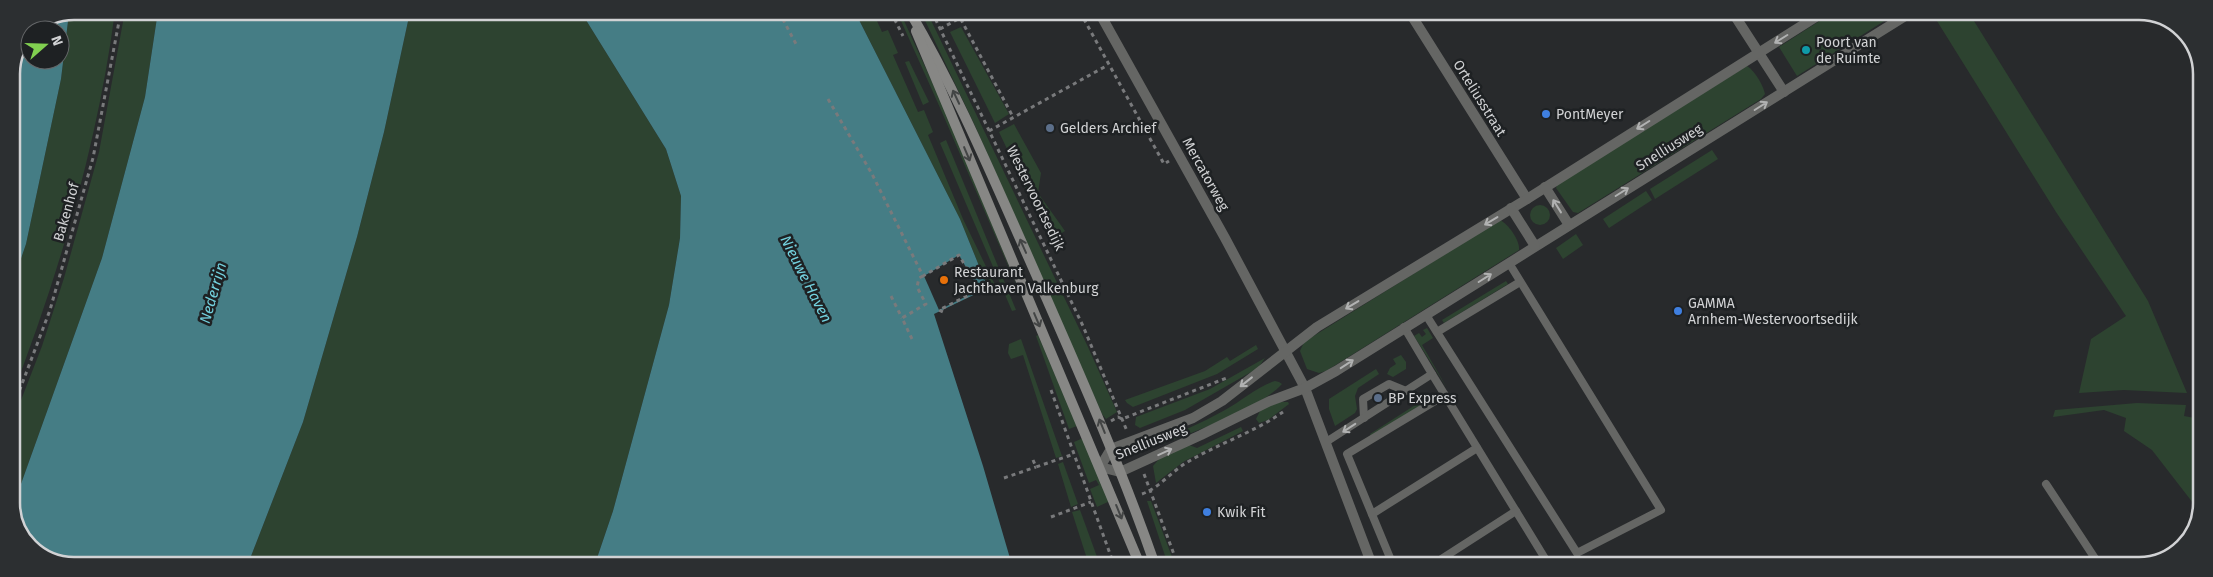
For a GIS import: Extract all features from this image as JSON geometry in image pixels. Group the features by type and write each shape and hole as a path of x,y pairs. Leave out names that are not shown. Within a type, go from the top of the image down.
{"main road":[{"name":"Westervoortsedijk","path":"912,20 927,60 1137,557"},
{"name":"Westervoortsedijk","path":"914,20 938,60 974,136 1102,424 1151,557"}],"street":[{"name":"Mercatorweg","path":"1104,20 1285,351"},
{"name":"Orteliusstraat","path":"1414,20 1527,199"},
{"path":"1738,20 1784,92"},
{"name":"Snelliusweg","path":"1811,20 1527,199 1317,326 1222,401 1193,418 1111,449 1100,467 1120,472 1140,464 1270,401 1305,388 1336,371 1899,20"},
{"path":"1545,187 1568,225"},
{"path":"1511,208 1535,246"},
{"path":"1285,351 1305,388 1369,557"}],"lane":[{"path":"1426,314 1577,553 1661,510 1509,263"},
{"path":"1437,332 1520,282"},
{"path":"1404,328 1544,557"},
{"path":"1326,442 1432,374"},
{"path":"1364,418 1363,399 1388,384 1406,391"},
{"path":"1390,557 1347,454 1445,395"},
{"path":"1372,514 1477,448"},
{"path":"2046,484 2094,557"},
{"path":"1444,557 1516,511"}],"path":[{"name":"Bakenhof","path":"20,389 50,310 93,158 119,20"},
{"path":"783,20 796,44"},
{"name":"Westervoortsedijk","path":"936,20 1083,326 1132,442"},
{"path":"940,29 956,20"},
{"path":"961,20 1013,117"},
{"path":"1084,20 1164,164 1179,155"},
{"path":"989,131 1124,56"},
{"path":"828,99 872,174 923,276"},
{"path":"902,318 926,304 917,287 919,278 959,255 979,290 939,310 942,312"},
{"path":"891,296 912,339"},
{"path":"1102,424 1118,417 1122,419 1230,377"},
{"path":"1131,498 1150,491 1187,462 1269,422 1284,411"},
{"path":"1069,440 1085,432"},
{"path":"1004,478 1074,454"},
{"path":"1033,460 1036,467"},
{"path":"1140,464 1175,557"},
{"path":"1051,517 1091,502"},
{"path":"1095,512 1116,504"}],"green space":[{"path":"70,20 114,20 98,110 75,208 61,256 20,374 20,262 26,244 62,70 70,70"},
{"path":"123,20 157,20 145,97 102,258 20,487 20,403 42,346 64,278 99,152"},
{"path":"408,20 586,20 666,149 681,196 680,238 669,305 613,511 597,557 251,557 303,422 357,237 384,132"},
{"path":"859,20 877,20 882,32 888,30 898,53 893,55 918,112 924,110 933,132 928,135 963,219 995,285 988,288 960,219"},
{"path":"901,20 904,20 944,108 1025,305"},
{"path":"925,20 931,20 1088,347 1117,412 1106,419 1102,414 976,128"},
{"path":"1821,20 1886,20 1797,76 1779,47"},
{"path":"1936,20 1973,20 2148,301 2187,393 2124,390 2079,393 2091,339 2126,316 2056,212"},
{"path":"961,27 1009,114 995,123 950,32"},
{"path":"909,61 929,102 923,105 905,62"},
{"path":"1747,66 1756,75 1765,94 1761,99 1578,213 1573,212 1556,188 1558,183"},
{"path":"1014,124 1041,173 1038,193 1065,231 1050,240 999,132"},
{"path":"946,140 1016,310 1012,311 940,143"},
{"path":"1712,150 1718,159 1655,199 1650,189"},
{"path":"1646,191 1652,200 1609,228 1603,219"},
{"path":"1536,205 1544,205 1550,211 1550,219 1544,225 1536,225 1530,219 1530,211"},
{"path":"1500,220 1513,233 1518,242 1519,250 1326,371 1319,373 1307,369 1300,351 1304,342"},
{"path":"1576,234 1583,245 1563,259 1556,248"},
{"path":"1506,281 1508,284 1444,323 1442,320"},
{"path":"1427,328 1433,338 1422,345 1447,388 1414,336 1419,333 1422,337 1426,334 1423,330"},
{"path":"1038,335 1077,426 1069,429 1036,336"},
{"path":"1021,339 1062,456 1056,458 1023,355 1011,359 1008,353 1009,344"},
{"path":"1256,345 1258,349 1217,374 1133,407 1125,400 1205,371 1227,357 1230,361"},
{"path":"1401,355 1406,362 1406,369 1393,377 1387,374 1390,368 1396,364 1393,359"},
{"path":"1265,358 1258,368 1185,410 1140,428 1135,425 1136,417 1210,389"},
{"path":"1376,369 1379,374 1358,388 1355,396 1357,409 1355,413 1335,426 1329,409 1329,399"},
{"path":"1275,381 1282,384 1256,403 1219,421 1149,449 1147,445 1206,420"},
{"path":"1423,400 1425,403 1371,436 1370,434"},
{"path":"1280,402 1288,402 1289,404 1268,420 1259,423 1256,419 1261,409"},
{"path":"2137,403 2186,405 2184,416 2193,418 2193,503 2152,450 2124,431 2126,418 2104,410 2053,417 2055,410"},
{"path":"1241,427 1243,431 1183,462 1156,483 1153,466 1160,458 1189,445 1197,448"},
{"path":"1083,438 1110,501 1097,507 1090,489 1099,485 1096,480 1089,483 1074,442"},
{"path":"1063,462 1078,504 1071,507 1058,464"},
{"path":"1147,501 1151,501 1172,557 1165,557"},
{"path":"1080,510 1097,557 1086,557 1072,512"}],"water":[{"name":"Nederrijn","path":"157,20 408,20 384,132 357,237 303,422 251,557 67,557 53,553 38,544 27,530 22,517 20,487 102,258 145,97"},
{"name":"Nieuwe Haven","path":"586,20 859,20 960,219 988,288 934,314 983,466 1010,557 597,557 613,511 669,305 680,238 681,196 666,149"},
{"path":"20,70 62,70 26,244 20,262"}],"pier":[{"path":"959,255 979,290 939,310 924,276"}],"place":[{"name":"Poort van de Ruimte","path":"1806,50"},
{"name":"PontMeyer","path":"1546,114"},
{"name":"Gelders Archief","path":"1050,128"},
{"name":"Restaurant Jachthaven Valkenburg","path":"944,280"},
{"name":"GAMMA Arnhem-Westervoortsedijk","path":"1678,311"},
{"name":"BP Express","path":"1378,398"},
{"name":"Kwik Fit","path":"1207,512"}]}
